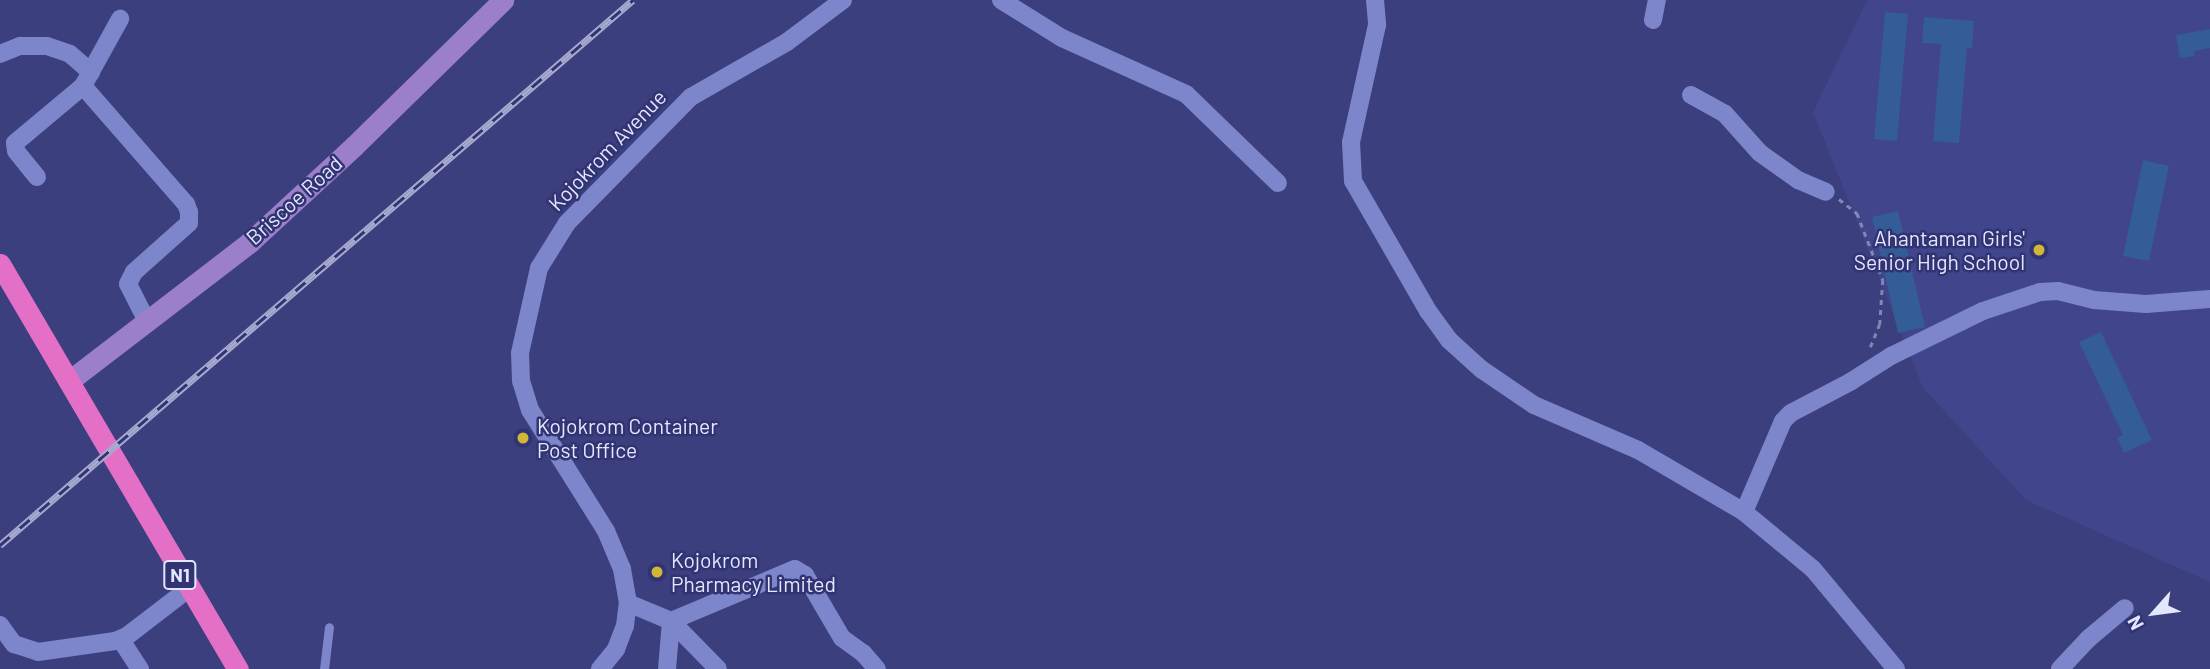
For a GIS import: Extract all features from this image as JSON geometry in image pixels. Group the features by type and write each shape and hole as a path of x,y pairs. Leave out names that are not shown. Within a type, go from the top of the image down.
{"highway":[{"name":"N1","path":"0,264 188,589 238,669"}],"street":[{"name":"Briscoe Road","path":"69,381 146,319 250,242 354,146 503,0"},
{"name":"Kojokrom Avenue","path":"600,669 616,649 625,626 628,603 622,569 607,531 530,410 521,381 520,353 539,268 567,223 691,97 787,42 843,0"},
{"path":"1000,0 1062,38 1186,94 1278,183"},
{"path":"1375,0 1377,25 1351,142 1353,181 1428,312 1449,340 1505,387 1534,405 1673,468 1744,512 1813,569 1896,669"},
{"path":"1653,20 1657,0"},
{"path":"37,177 16,151 15,143 87,79 120,19"},
{"path":"0,54 19,46 47,46 71,54 87,79 190,212 189,223 134,272 128,284 146,319"},
{"path":"1691,95 1725,114 1754,147 1798,180 1826,192"},
{"path":"1744,512 1783,421 1803,405 1891,356 1983,311 2040,292 2058,291 2094,300 2146,304 2210,299"},
{"path":"671,621 795,569 805,575 842,638 863,653 877,669"},
{"path":"0,625 14,644 38,652 121,640 188,589"},
{"path":"628,603 671,621 718,669"},
{"path":"2060,669 2088,639 2125,608"},
{"path":"667,669 671,621"},
{"path":"121,640 132,665"}],"lane":[{"path":"324,669 329,627"}],"path":[{"path":"1826,192 1846,202 1857,213 1883,280 1880,324 1858,376"}],"shaded area":[{"name":"Ahantaman Girls' Senior High School","path":"1867,0 2210,0 2210,582 2026,500 1923,388 1813,112"}],"building":[{"path":"1885,12 1908,14 1897,141 1874,139"},
{"path":"1924,17 1974,21 1972,48 1967,48 1959,143 1933,141 1941,44 1922,43"},
{"path":"2210,29 2210,48 2194,51 2195,56 2180,58 2176,35"},
{"path":"2143,160 2169,166 2149,261 2123,256"},
{"path":"1898,211 1925,327 1898,333 1872,217"},
{"path":"2101,332 2152,440 2124,453 2117,438 2123,435 2079,342"}],"railway":[{"path":"0,545 633,0"}],"place":[{"name":"Ahantaman Girls' Senior High School","path":"2039,250"},
{"name":"Kojokrom Container Post Office","path":"523,438"},
{"name":"Kojokrom Pharmacy Limited","path":"657,572"}]}
